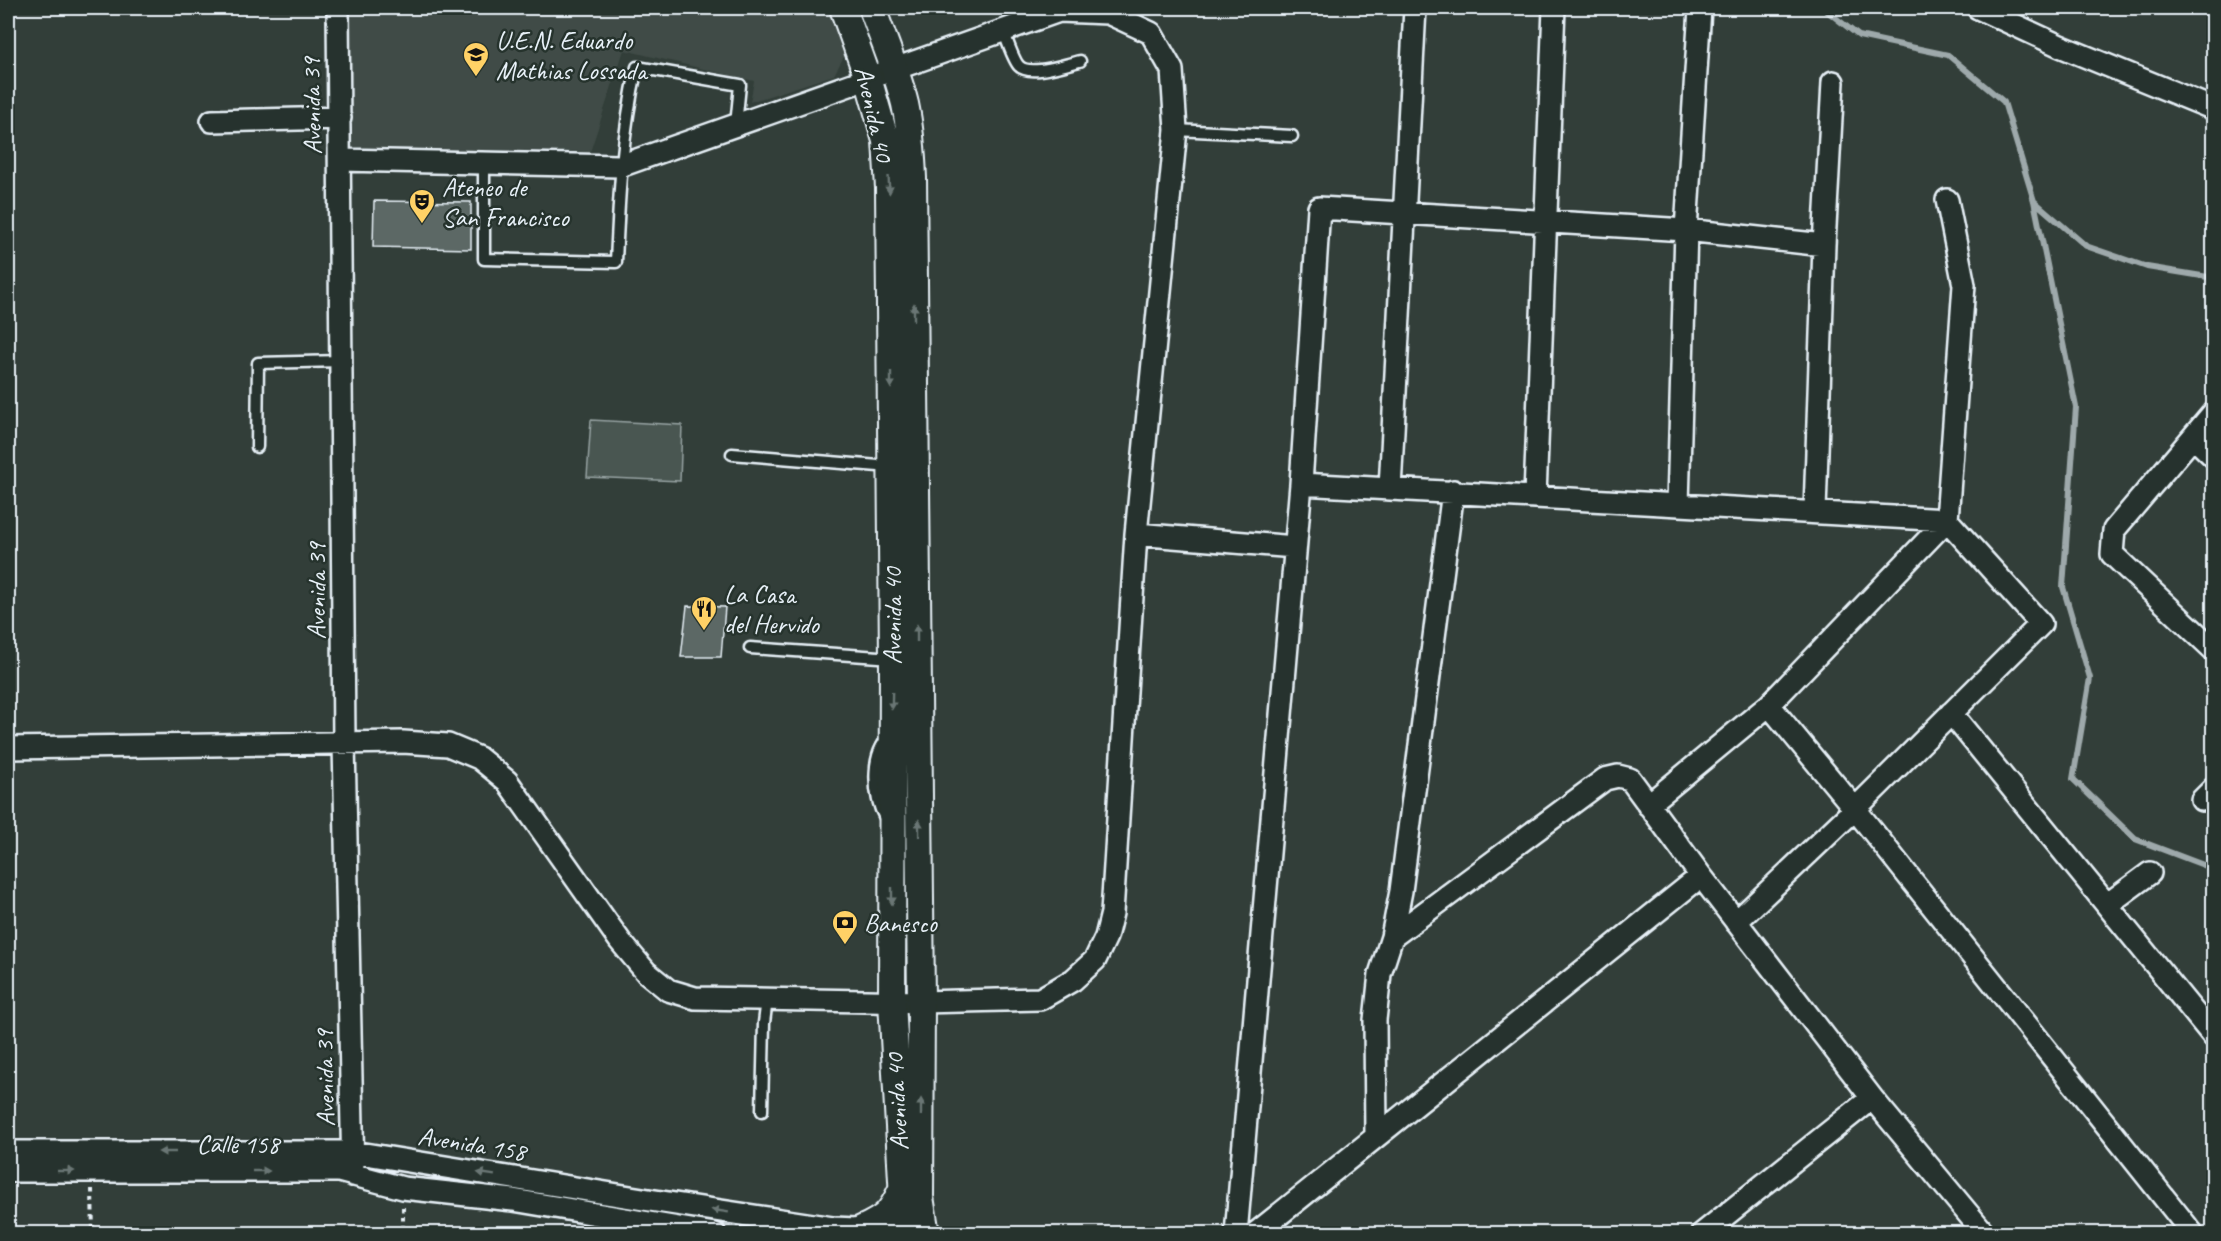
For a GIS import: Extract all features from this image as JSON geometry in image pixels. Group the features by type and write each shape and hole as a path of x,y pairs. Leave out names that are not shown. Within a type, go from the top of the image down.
{"street":[{"name":"Avenida 39","path":"338,8 344,742 352,1175"},
{"name":"Avenida 40","path":"843,8 868,78 886,141 889,188 893,658 892,1001 902,1188 915,1231"},
{"name":"Avenida 40","path":"872,8 905,105 914,178 921,1002 920,1197 915,1231"},
{"path":"1390,489 1415,8"},
{"path":"1536,496 1554,8"},
{"path":"1678,504 1686,230 1700,8"},
{"path":"1978,8 2060,46 2214,109"},
{"path":"8,748 344,742 448,744 479,758 507,781 620,941 646,972 668,990 695,998 921,1002 1040,999 1073,980 1095,960 1106,937 1112,901 1136,534 1176,130 1172,70 1151,33 1108,13 1059,11 1029,14 1003,31 620,166 340,160"},
{"path":"1815,511 1824,245 1833,82"},
{"path":"212,121 340,118"},
{"path":"1648,805 1768,705 1947,520 1964,285 1947,200"},
{"path":"1236,1233 1301,484 1319,208 1686,230 1824,245"},
{"path":"2214,412 2114,530 2112,554 2214,651"},
{"path":"2193,437 2214,457"},
{"path":"1301,484 1947,520 2041,624 1855,809 1736,922"},
{"path":"1376,1136 1375,1020 1380,974 1392,937 1402,879 1453,491"},
{"path":"1136,534 1295,547"},
{"path":"1768,705 1855,809 2193,1233"},
{"path":"1951,713 2214,1036"},
{"path":"1392,937 1605,779 1618,776 1630,779 1701,876 1872,1098 1985,1233"},
{"path":"2108,904 2150,873"},
{"path":"1255,1233 1701,876"},
{"path":"1702,1233 1872,1098"},
{"path":"8,1152 140,1161"},
{"name":"Avenida 158","path":"201,1161 353,1152 649,1200 748,1224 915,1231"},
{"name":"Calle 158","path":"8,1171 92,1171 140,1161 201,1161 339,1171 403,1188 513,1200 715,1233"},
{"path":"513,1200 514,1178"},
{"path":"862,1229 886,1217 893,1209 902,1188"},
{"path":"581,1211 583,1190"},
{"path":"647,1222 649,1200"}],"lane":[{"path":"1003,31 1019,66 1025,69 1039,71 1080,61"},
{"path":"484,163 484,259 616,262 620,166 628,106 637,67 740,85 736,125"},
{"path":"1176,130 1292,136"},
{"path":"258,447 258,363 342,362"},
{"path":"732,454 891,467"},
{"path":"750,648 893,658"},
{"path":"762,1111 764,1023 767,999"}],"path":[{"path":"92,1171 93,1233"},
{"path":"403,1188 404,1233"}],"shaded area":[{"name":"U.E.N. Eduardo Mathias Lossada","path":"336,8 834,8 848,49 834,75 750,102 754,81 624,50 590,152 364,149 336,154"},
{"path":"591,420 682,425 680,481 587,477"}],"building":[{"name":"Ateneo de San Francisco","path":"374,201 471,202 471,249 373,247"},
{"name":"La Casa del Hervido","path":"687,606 725,607 721,657 681,657"}],"waterway":[{"path":"1823,8 1859,36 1948,55 2004,102 2034,201 2076,407 2063,587 2090,678 2073,779 2135,839 2214,869"},
{"path":"2034,201 2086,246 2147,267 2214,278"}],"place":[{"name":"U.E.N. Eduardo Mathias Lossada","path":"476,78"},
{"name":"Ateneo de San Francisco","path":"422,225"},
{"name":"La Casa del Hervido","path":"704,632"},
{"name":"Banesco","path":"845,946"}]}
